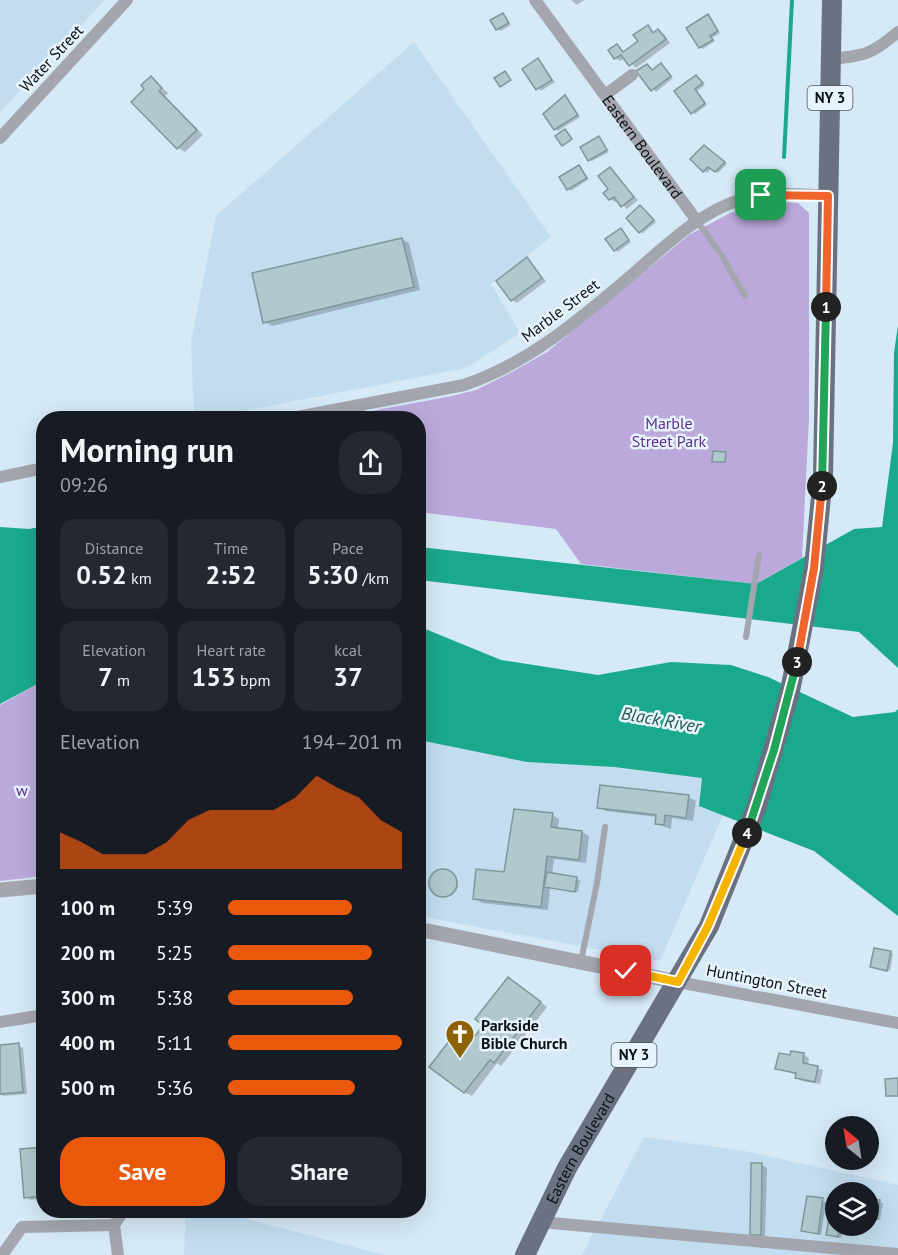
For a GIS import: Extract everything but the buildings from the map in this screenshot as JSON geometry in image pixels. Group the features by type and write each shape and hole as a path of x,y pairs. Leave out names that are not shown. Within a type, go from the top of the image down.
{"main road":[{"name":"NY 3","path":"828,196 832,0"},
{"name":"Eastern Boulevard","path":"525,1255 567,1168 678,982 708,926 739,855 761,795 804,630 820,511 825,395 828,196"}],"street":[{"name":"Water Street","path":"0,138 127,0"},
{"name":"Eastern Boulevard","path":"535,0 697,221"},
{"path":"831,59 857,57 874,51 898,32"},
{"path":"605,95 632,75"},
{"name":"Marble Street","path":"330,411 464,385 504,370 543,346 588,312 674,238 718,208 761,195 828,196"},
{"path":"0,477 36,470"},
{"path":"0,890 36,887"},
{"name":"Huntington Street","path":"426,931 678,982 898,1023"},
{"path":"0,1022 36,1016"},
{"path":"118,1255 114,1225 119,1218"},
{"path":"540,1222 898,1254"},
{"path":"2,1255 22,1227 114,1225"}],"lane":[{"name":"Eastern Boulevard","path":"697,221 722,256 745,296"},
{"path":"362,405 362,411"},
{"path":"746,637 759,555"},
{"path":"581,962 597,883 605,827"}],"shaded area":[{"path":"0,0 105,0 0,112"},
{"path":"414,42 551,237 491,284 520,333 466,368 243,411 194,411 191,342 216,216"},
{"path":"426,741 482,751 702,778 699,806 723,815 660,961 426,917"},
{"path":"644,1137 745,1151 898,1185 898,1255 582,1255"},
{"path":"186,1218 244,1218 385,1255 184,1255"}],"green space":[{"name":"Marble Street Park","path":"773,201 798,203 809,213 809,418 802,558 756,584 581,564 556,529 426,513 426,411 372,411 476,390 512,372 547,352 689,235 730,213"},
{"name":"w","path":"36,685 36,877 0,881 0,705"}],"water":[{"path":"898,325 898,668 859,632 426,581 426,548 756,584 854,529 882,527 893,443 894,353"},
{"path":"0,527 36,528 36,685 0,704"},
{"name":"Black River","path":"426,629 501,660 598,675 671,662 731,665 768,677 853,717 895,712 898,709 898,916 814,851 699,806 702,778 614,767 527,762 426,741"}],"waterway":[{"path":"784,157 792,0"}],"place":[{"name":"Parkside Bible Church","path":"460,1060"}],"route":[{"path":"626,971 678,982 708,926 739,855 757,806 790,691 804,630 814,568 824,451 828,196 761,195"}]}
